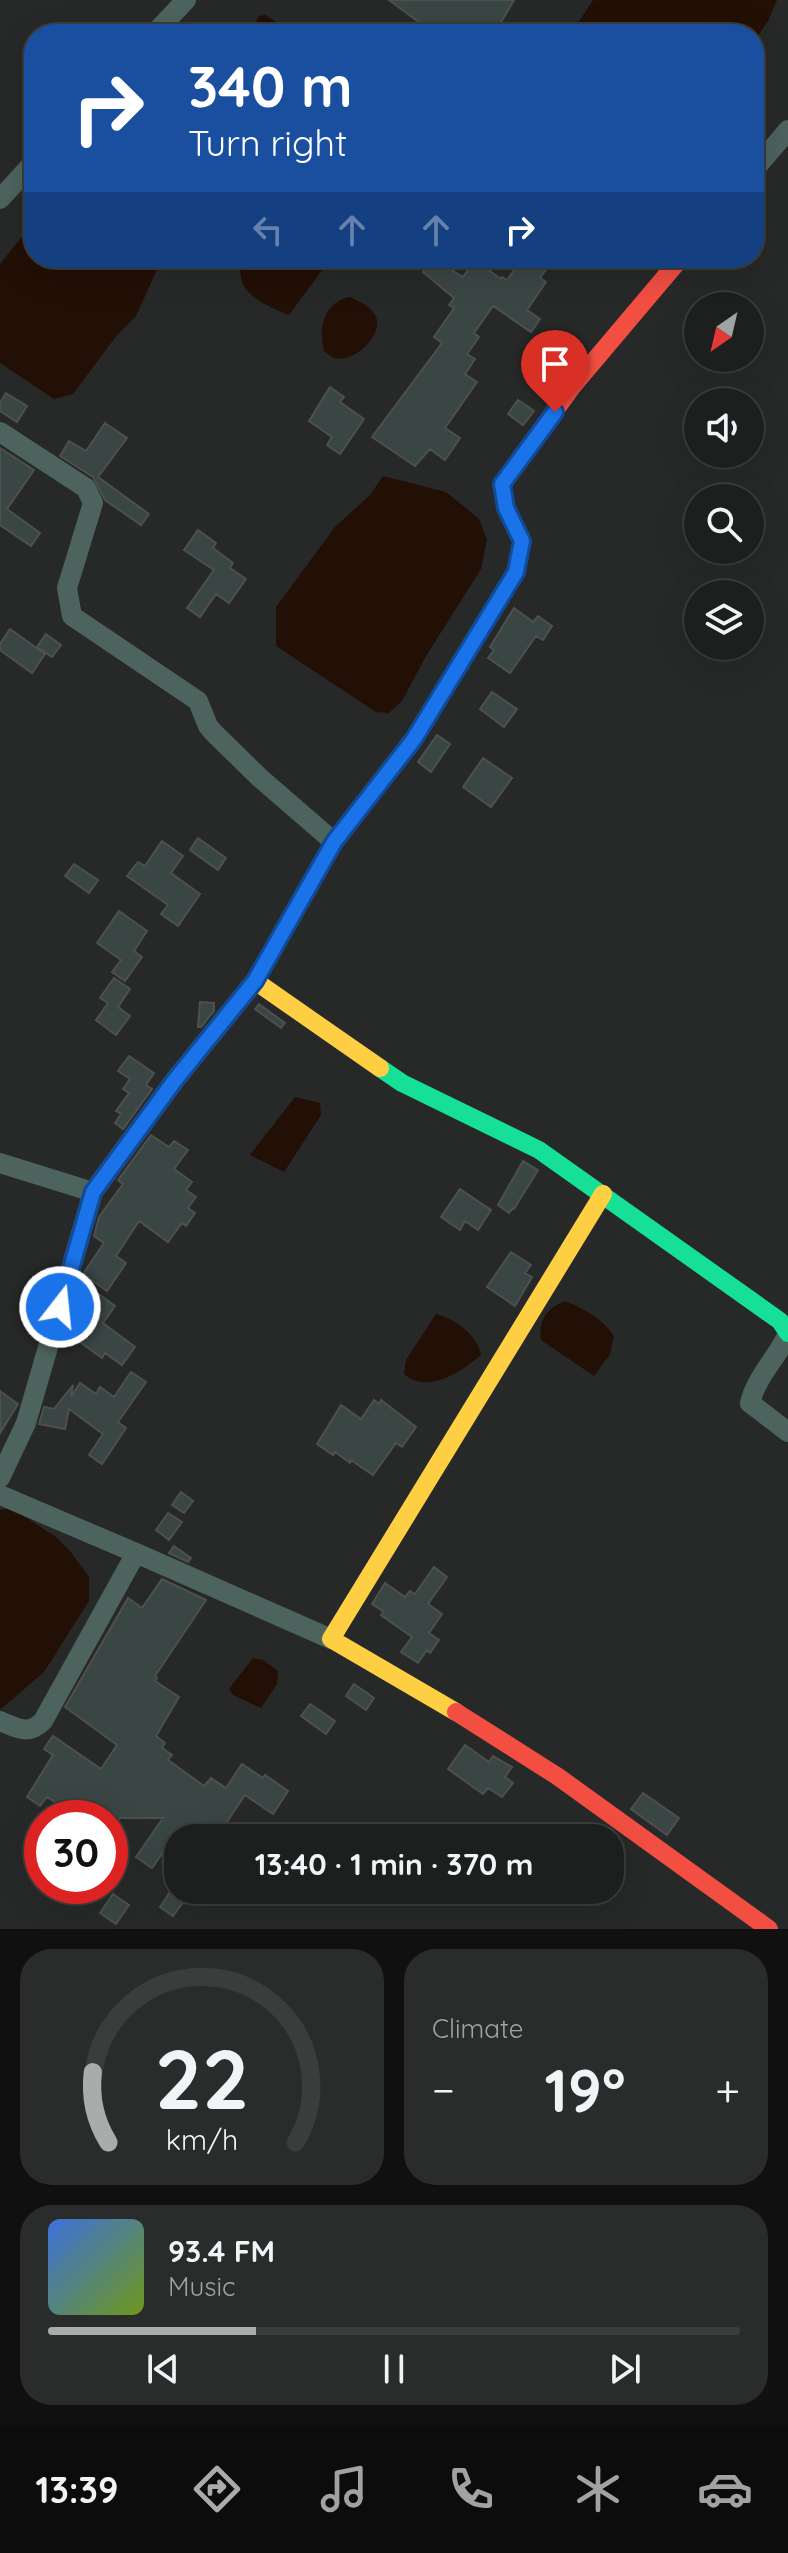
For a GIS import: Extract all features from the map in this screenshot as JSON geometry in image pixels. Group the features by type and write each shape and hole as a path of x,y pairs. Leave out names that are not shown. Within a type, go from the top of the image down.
{"street":[{"path":"163,24 186,0"},
{"path":"764,158 788,130"},
{"path":"0,199 24,173"},
{"path":"0,1478 26,1423 93,1192 175,1080 255,981 334,842 414,739 516,572 522,541 506,508 502,484 572,387 673,268"},
{"path":"0,432 86,488 90,495 93,503 67,588 72,616 198,701 214,733 334,842"},
{"path":"255,981 402,1083 539,1150 780,1321 788,1333 781,1350 753,1390 750,1403 788,1432"},
{"path":"0,1163 93,1192"},
{"path":"331,1639 603,1194"},
{"path":"0,1495 331,1639 443,1704 557,1776 769,1929"},
{"path":"0,1721 25,1731 35,1729 43,1721 136,1553"}],"shaded area":[{"path":"593,0 777,0 764,27 764,24 577,24"},
{"path":"265,15 279,24 255,24 259,16"},
{"path":"24,234 24,268 158,268 136,316 117,335 73,394 54,399 0,363 0,264"},
{"path":"324,268 289,315 252,295 241,279 241,270"},
{"path":"350,297 372,310 376,317 376,332 358,352 350,357 335,358 324,351 323,325 334,304"},
{"path":"383,476 446,492 479,519 487,540 481,569 426,656 402,701 389,713 376,712 276,646 276,607 335,527 370,495"},
{"path":"295,1097 320,1103 321,1115 284,1172 250,1155"},
{"path":"565,1301 592,1315 614,1336 610,1354 594,1376 541,1340 545,1316"},
{"path":"436,1314 451,1319 464,1329 475,1341 481,1355 455,1374 434,1381 413,1380 404,1374 406,1360"},
{"path":"11,1508 56,1537 70,1551 89,1577 89,1601 44,1672 0,1710 0,1510"},
{"path":"253,1658 263,1660 278,1671 277,1684 261,1708 233,1695 229,1689"}],"building":[{"path":"389,0 514,0 500,24 421,24"},
{"path":"426,268 448,268 463,277 469,268 486,268 507,280 516,268 547,268 540,278 546,282 527,310 540,319 531,332 493,306 474,333 479,337 467,354 475,359 465,374 477,382 445,428 460,438 445,460 430,449 415,466 372,437 442,343 434,337 454,308 449,305 454,298 423,272"},
{"path":"330,387 344,397 340,402 364,419 340,454 327,445 332,437 309,421"},
{"path":"6,393 27,406 17,422 0,411 0,403"},
{"path":"518,400 534,411 523,425 508,414"},
{"path":"105,423 127,438 98,477 149,514 141,525 105,500 93,477 60,456 69,441 86,451"},
{"path":"0,448 34,470 7,509 40,533 31,546 0,525"},
{"path":"198,530 216,543 213,548 233,563 230,568 246,579 229,603 216,594 200,617 187,608 214,570 184,550"},
{"path":"514,608 533,622 538,616 552,626 543,640 536,636 510,673 488,658 494,650 490,647"},
{"path":"10,629 45,654 32,673 0,650 0,644"},
{"path":"46,634 61,645 52,657 37,647"},
{"path":"492,692 517,709 504,727 480,709"},
{"path":"437,735 450,744 431,772 418,762"},
{"path":"483,758 512,778 491,807 463,787"},
{"path":"198,838 226,858 218,870 190,850"},
{"path":"162,841 183,856 171,873 200,894 178,926 161,914 168,905 127,876 138,862 145,866"},
{"path":"74,864 98,880 89,893 65,876"},
{"path":"119,911 147,931 134,951 142,957 125,981 112,972 121,960 97,943"},
{"path":"114,978 130,989 118,1007 130,1016 116,1035 96,1020 108,1003 100,998"},
{"path":"200,1002 214,1003 214,1011 198,1027"},
{"path":"259,1004 285,1023 281,1028 255,1009"},
{"path":"129,1056 154,1073 146,1085 152,1089 123,1129 115,1123 121,1114 116,1111 129,1093 123,1089 130,1079 118,1071"},
{"path":"151,1135 169,1147 174,1141 188,1150 174,1169 192,1182 186,1190 196,1197 188,1208 195,1213 186,1226 182,1223 168,1242 139,1221 116,1256 126,1263 107,1291 83,1274 104,1243 94,1236 99,1217 123,1184 118,1180"},
{"path":"523,1161 538,1170 509,1213 498,1205"},
{"path":"460,1189 491,1210 478,1230 465,1221 460,1230 441,1217"},
{"path":"511,1252 531,1265 525,1273 532,1277 515,1306 487,1287"},
{"path":"99,1294 115,1306 103,1323 135,1347 122,1365 105,1353 102,1358 66,1332 75,1316 81,1321"},
{"path":"131,1372 146,1382 118,1422 126,1428 102,1464 89,1455 103,1434 69,1409 65,1429 39,1424 44,1407 54,1409 73,1385 71,1397 80,1383 96,1394 100,1387 114,1397"},
{"path":"0,1391 18,1404 0,1433"},
{"path":"374,1400 379,1404 381,1400 416,1427 402,1447 396,1443 373,1475 351,1460 350,1463 317,1444 341,1405 361,1419"},
{"path":"181,1492 193,1501 184,1513 172,1505"},
{"path":"168,1513 182,1522 169,1540 156,1530"},
{"path":"174,1546 191,1558 188,1562 169,1553"},
{"path":"434,1567 447,1577 428,1604 442,1614 429,1633 439,1640 418,1663 401,1652 412,1637 381,1615 384,1612 372,1604 385,1583 405,1597 410,1591 415,1594"},
{"path":"162,1579 206,1600 155,1676 155,1681 179,1697 156,1736 165,1743 162,1748 172,1755 168,1760 204,1786 211,1778 226,1788 242,1764 288,1791 273,1814 245,1795 225,1824 164,1824 164,1851 152,1868 136,1857 163,1818 128,1818 128,1800 52,1800 47,1797 45,1800 31,1800 27,1797 53,1755 44,1749 53,1736 101,1769 117,1745 65,1707 128,1598 142,1608"},
{"path":"354,1684 374,1698 366,1710 346,1696"},
{"path":"310,1704 335,1721 326,1734 301,1716"},
{"path":"465,1745 489,1762 493,1756 512,1767 505,1777 513,1783 502,1797 488,1788 483,1794 448,1769"},
{"path":"643,1793 679,1818 667,1835 631,1809"},
{"path":"164,1901 164,1904 182,1904 173,1916 160,1907"},
{"path":"106,1904 129,1905 116,1924 100,1913"}],"traffic: fast":[{"path":"380,1068 402,1083 539,1150 780,1321 788,1333"}],"traffic: slow":[{"path":"380,1068 255,981 334,842 414,739 468,651"},
{"path":"456,1712 331,1639 603,1194"}],"traffic: jam":[{"path":"468,651 516,572 522,541 506,508 502,484 572,387 673,268"},
{"path":"456,1712 557,1776 769,1929"}],"route":[{"path":"60,1307 93,1192 175,1080 255,981 334,842 414,739 516,572 522,541 506,508 502,484 555,412"}]}
